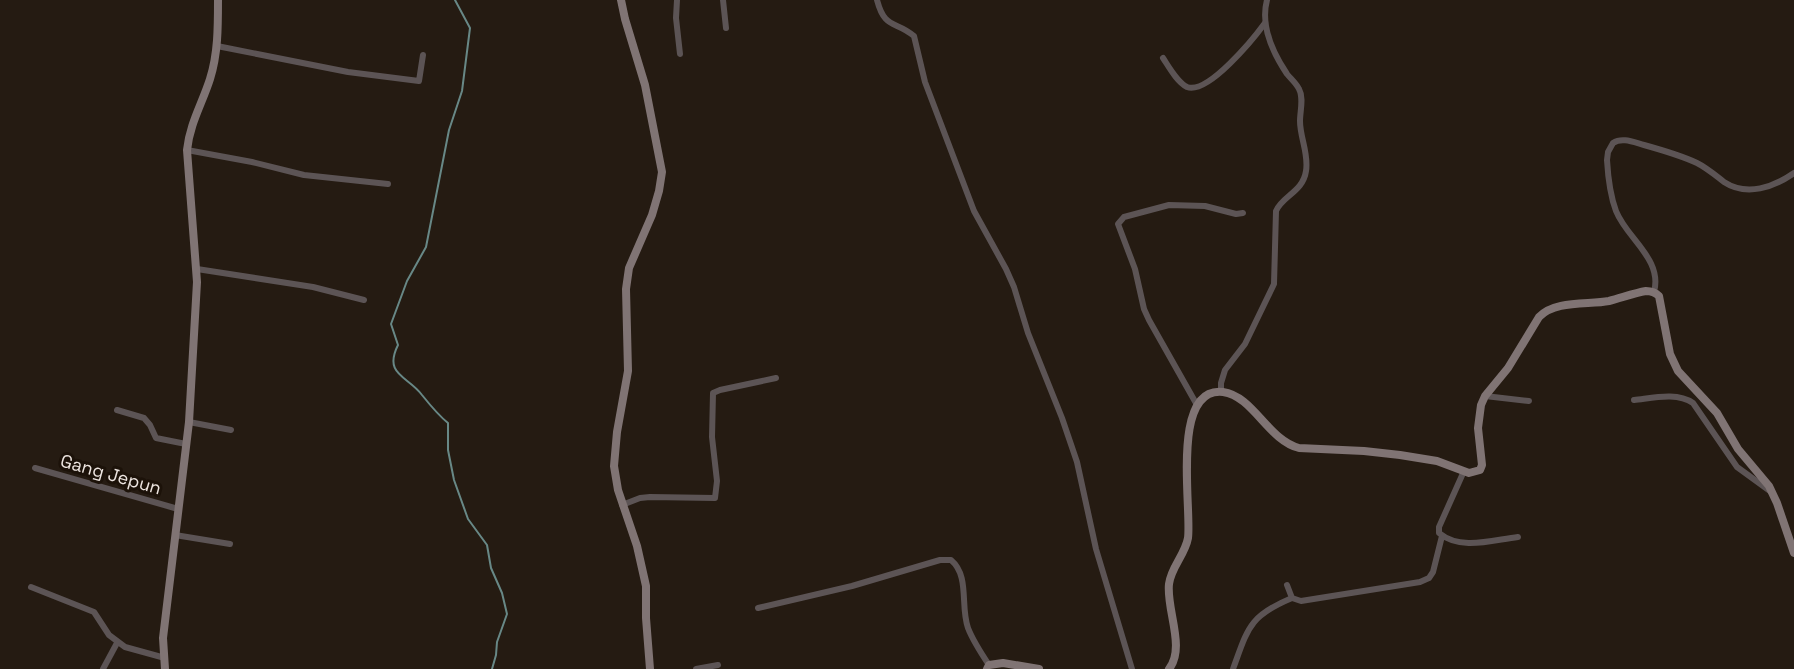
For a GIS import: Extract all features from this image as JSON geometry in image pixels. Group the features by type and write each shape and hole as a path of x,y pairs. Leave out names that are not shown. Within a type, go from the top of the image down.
{"street":[{"path":"165,669 163,638 189,422 197,269 187,150 189,131 210,78 217,46 218,0"},
{"path":"621,0 645,85 662,172 652,214 632,257 626,289 628,371 617,432 614,466 622,505 637,546 646,586 646,627 650,669"},
{"path":"676,0 680,54"},
{"path":"723,0 726,28"},
{"path":"877,0 886,20 914,36 925,82 974,211 1014,287 1028,333 1077,462 1096,549 1132,669"},
{"path":"1221,392 1225,370 1245,344 1274,284 1276,211 1278,206 1297,190 1306,171 1307,160 1300,128 1300,91 1271,47 1265,23 1267,0"},
{"path":"1163,58 1183,84 1197,87 1245,50 1265,23"},
{"path":"217,46 348,72 419,81 423,55"},
{"path":"1654,292 1656,272 1652,262 1623,224 1615,209 1608,171 1608,152 1612,143 1622,140 1676,154 1703,166 1726,183 1743,189 1755,190 1773,185 1794,172"},
{"path":"187,150 304,174 388,184"},
{"path":"1197,405 1144,309 1135,269 1118,224 1124,217 1164,205 1205,206 1236,214 1243,213"},
{"path":"197,269 314,287 364,300"},
{"path":"1169,669 1175,658 1169,585 1172,572 1187,541 1186,455 1197,405 1206,396 1221,392 1240,400 1293,447 1400,455 1437,461 1464,471 1476,471 1482,465 1478,419 1481,405 1544,312 1647,291 1659,296 1670,354 1678,371 1717,413 1737,449 1769,486 1794,553"},
{"path":"622,505 650,497 715,498 717,481 712,437 713,393 776,378"},
{"path":"1485,396 1529,401"},
{"path":"1634,400 1664,396 1686,398 1700,412 1737,467 1773,494"},
{"path":"117,410 144,418 156,438 186,444"},
{"path":"189,422 231,430"},
{"name":"Gang Jepun","path":"35,468 178,509"},
{"path":"1464,471 1438,530 1442,536 1451,541 1472,543 1518,537"},
{"path":"175,536 230,544"},
{"path":"1233,669 1243,639 1263,611 1292,598 1301,601 1426,580 1433,572 1442,536"},
{"path":"758,608 852,586 940,560 951,560 962,577 967,626 988,667 1003,663 1040,669"},
{"path":"1287,585 1292,598"},
{"path":"31,587 94,612 117,643 133,650 165,658"},
{"path":"103,669 117,643"},
{"path":"696,669 718,665"}],"waterway":[{"path":"455,0 470,28 462,91 449,130 426,247 407,281 391,324 398,345 393,363 399,374 448,423 448,450 454,480 468,519 487,545 491,568 502,593 507,614 497,642 492,669"}]}
